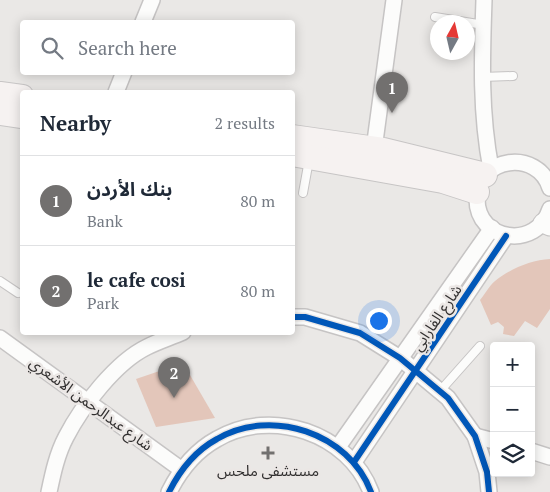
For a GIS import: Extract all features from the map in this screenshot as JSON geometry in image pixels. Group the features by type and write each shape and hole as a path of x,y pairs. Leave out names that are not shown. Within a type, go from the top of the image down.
{"main road":[{"path":"0,94 20,97"},
{"path":"0,113 20,116"},
{"path":"295,136 374,149 484,179"},
{"path":"301,156 443,181 484,179"}],"street":[{"path":"144,20 152,0"},
{"path":"374,149 394,0"},
{"path":"484,0 482,77 484,179 479,210 486,223 506,236 524,235 548,220"},
{"path":"117,90 123,75"},
{"path":"484,179 506,162 523,162 533,166 542,173 550,188"},
{"name":"شارع الفارابي","path":"338,447 492,228"},
{"name":"شارع الفارابي","path":"354,462 506,236"},
{"path":"295,317 305,317 360,333 400,358 448,398 476,436 487,472 489,492"},
{"path":"49,492 56,460 65,437 87,403 116,369 146,347 176,335"},
{"name":"شارع عبدالرحمن الأشعري","path":"0,338 87,403 182,470"},
{"path":"169,492 182,470 198,452 218,438 241,429 265,425 289,426 313,433 338,447 354,462 371,492"},
{"path":"476,436 490,440"},
{"path":"535,453 550,457"}],"lane":[{"path":"475,24 484,25"},
{"path":"482,77 514,76"},
{"path":"301,156 302,193"},
{"path":"0,281 18,293"},
{"path":"440,391 480,346"}],"shaded area":[{"path":"550,259 550,309 537,328 525,321 514,336 503,334 504,327 498,322 491,325 480,300 491,285 514,269 536,261"},
{"path":"183,363 215,418 156,427 136,379"}],"cycle path":[{"path":"354,462 506,236"},
{"path":"295,317 305,317 360,333 400,358 448,398 475,436 487,472 489,492"},
{"path":"169,492 178,476 202,449 217,439 238,430 261,425 284,426 306,431 327,441 345,454 360,471 371,492"}],"place":[{"name":"بنك الأردن","path":"392,113"},
{"name":"le cafe cosi","path":"174,398"},
{"name":"مستشفى ملحس","path":"268,453"}]}
